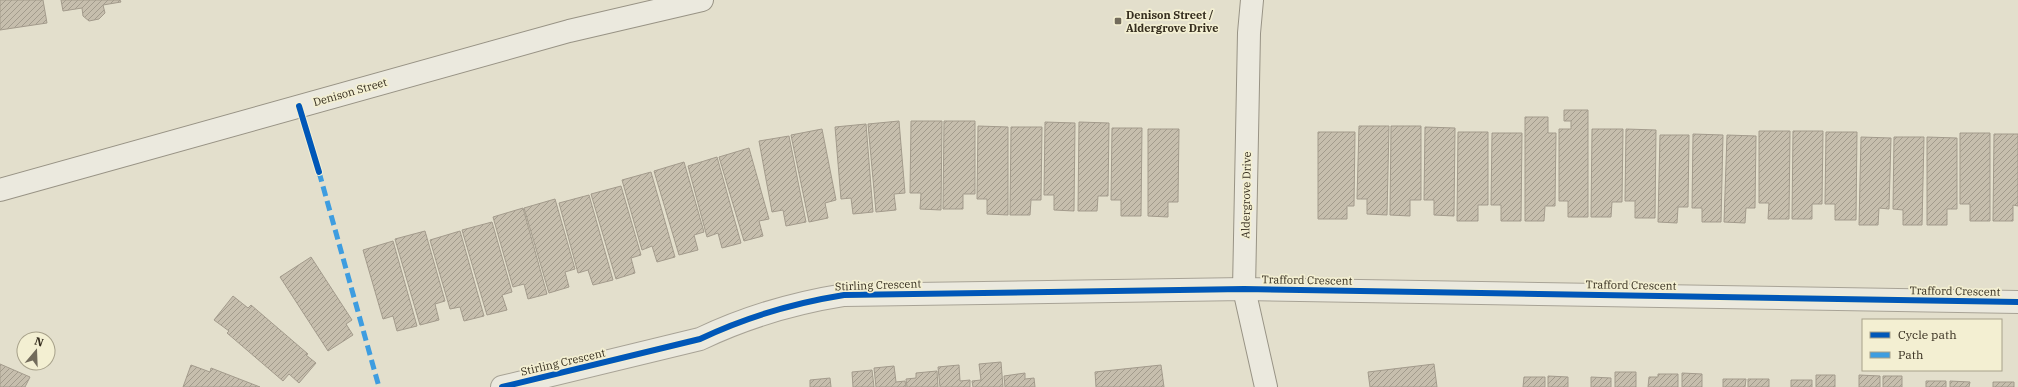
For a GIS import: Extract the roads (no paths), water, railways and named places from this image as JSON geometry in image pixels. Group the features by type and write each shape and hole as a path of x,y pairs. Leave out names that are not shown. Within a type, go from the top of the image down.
{"street":[{"name":"Denison Street","path":"0,190 569,30 702,0"},
{"name":"Aldergrove Drive","path":"1252,0 1249,33 1244,289 1266,387"},
{"name":"Trafford Crescent","path":"1244,289 2018,302"},
{"name":"Stirling Crescent","path":"502,387 700,339 731,324 775,310 806,301 844,295 1244,289"}],"place":[{"name":"Denison Street / Aldergrove Drive","path":"1118,21"}]}
